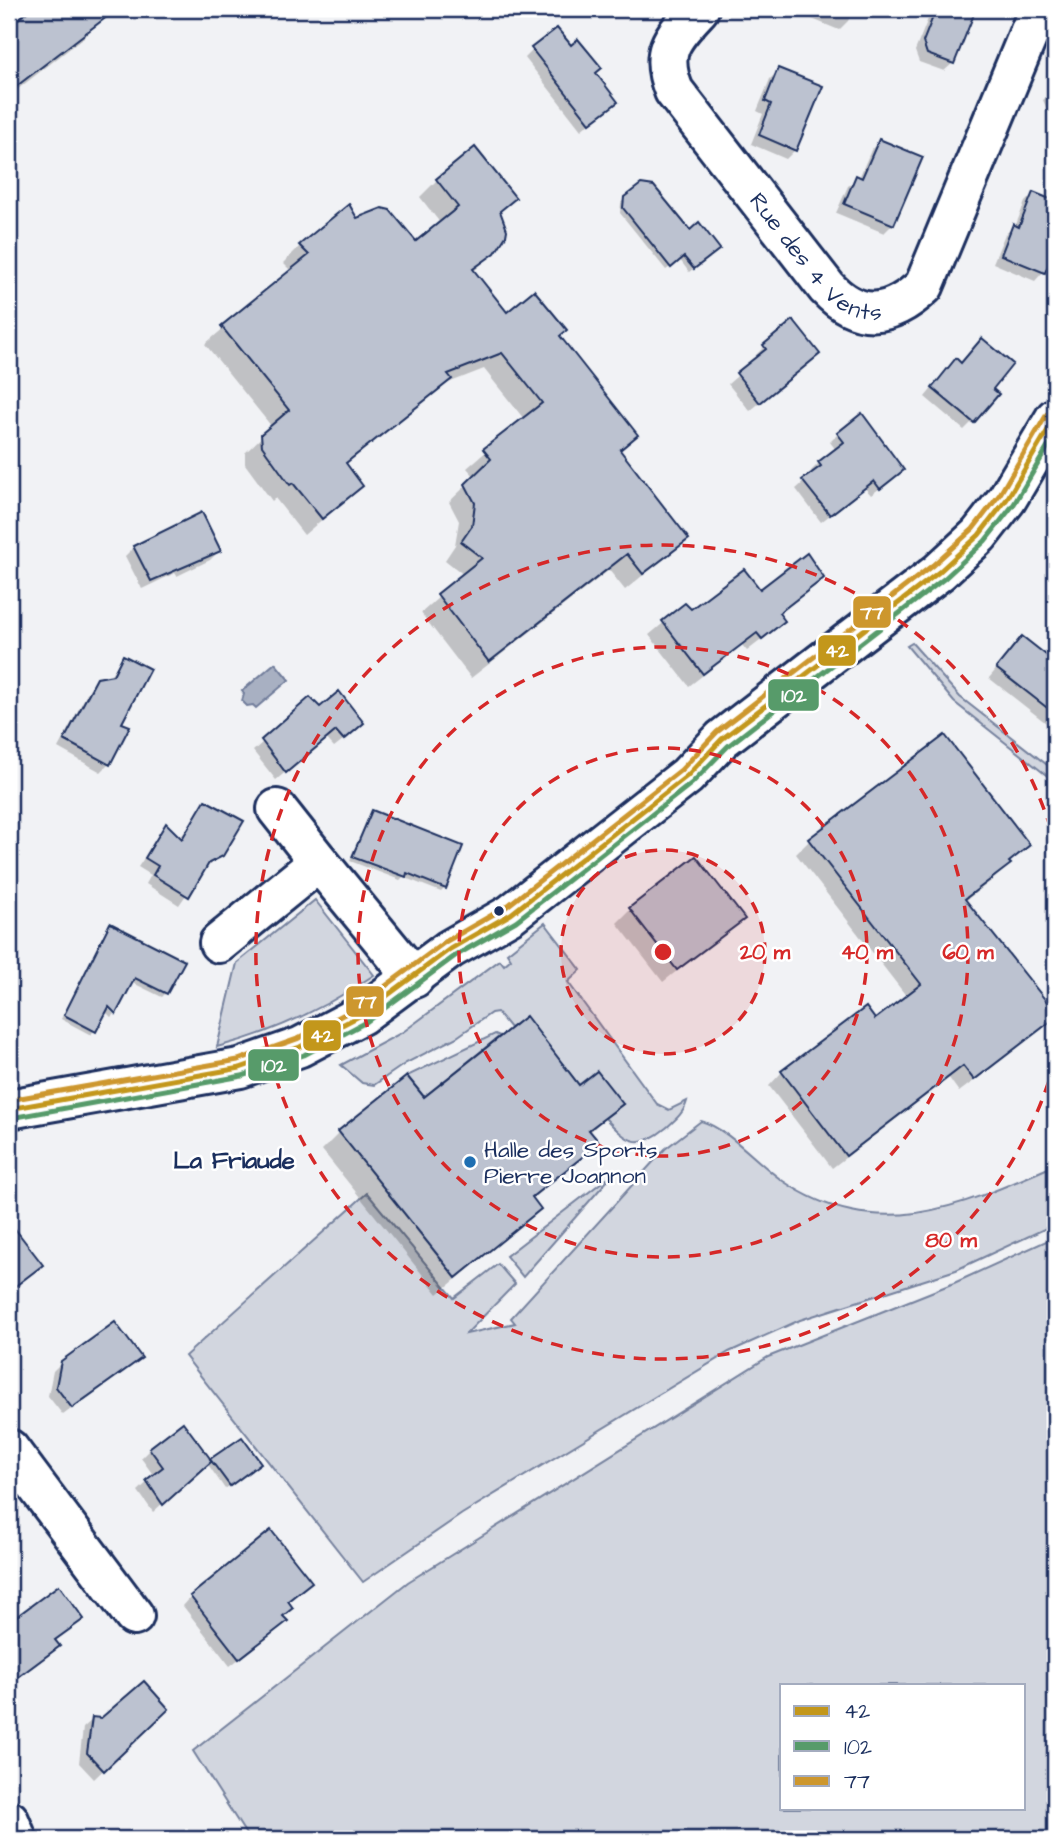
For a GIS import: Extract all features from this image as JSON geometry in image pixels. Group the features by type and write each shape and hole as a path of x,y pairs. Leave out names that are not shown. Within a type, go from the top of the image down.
{"street":[{"name":"Rue des 4 Vents","path":"699,9 670,43 666,59 674,91 827,288 840,302 873,313 892,309 910,299 924,286 1039,9"},
{"path":"9,1109 240,1068 300,1046 349,1021 414,978 450,949 512,914 687,776 722,739 939,572 979,534 1007,499 1055,418"},
{"path":"276,809 414,978"},
{"path":"219,943 318,862"},
{"path":"9,1449 134,1616"},
{"path":"9,1820 17,1839"}],"shaded area":[{"path":"912,643 960,697 1055,771 1055,782 954,702 907,646"},
{"path":"315,900 374,975 298,1018 217,1047 237,963"},
{"path":"545,923 581,970 568,982 657,1104 669,1110 687,1101 679,1116 656,1135 648,1140 634,1141 620,1133 605,1118 623,1104 579,1085 526,1017 510,1028 497,1012 491,1013 457,1037 406,1063 374,1085 362,1083 341,1065 403,1032 500,960 504,965 511,959 507,953"},
{"path":"495,1034 500,1036 424,1097 407,1076"},
{"path":"701,1121 733,1139 783,1181 818,1200 852,1211 886,1215 953,1205 1055,1165 1055,1224 956,1270 800,1320 729,1352 462,1514 363,1582 185,1356 367,1193 454,1298 498,1264 515,1284 466,1334 515,1323 511,1318 665,1149"},
{"path":"615,1172 523,1277 506,1256"},
{"path":"1055,1237 1055,1839 249,1839 193,1751 408,1582 768,1357 954,1283"}],"water":[{"path":"275,663 289,680 256,708 253,705 247,706 242,701 242,691"}],"building":[{"path":"31,9 117,9 9,92 9,26"},
{"path":"936,9 976,9 954,64 927,54 923,42"},
{"path":"557,28 571,45 578,39 602,68 596,73 618,102 590,123 531,48"},
{"path":"778,68 823,86 796,151 759,135 771,104 765,101"},
{"path":"879,139 923,157 894,225 844,204 856,175 862,178"},
{"path":"475,147 516,198 500,211 507,230 506,236 495,253 473,269 507,312 534,290 567,330 560,336 638,435 620,450 689,539 643,574 627,554 489,662 437,594 482,558 461,542 472,526 475,503 465,484 491,459 483,449 542,403 502,353 448,374 452,379 346,463 363,486 322,519 293,483 290,485 262,446 261,434 289,410 221,326 309,255 299,245 349,204 357,218 382,208 390,210 416,241 458,207 436,179"},
{"path":"641,184 654,186 690,230 699,222 720,249 694,269 684,257 671,268 623,208 624,197"},
{"path":"1033,192 1055,201 1055,248 1045,273 1001,255 1013,224 1019,227"},
{"path":"793,320 820,354 760,403 736,373 766,349 763,345"},
{"path":"982,338 1013,364 993,389 999,394 974,423 932,388 956,358 961,363"},
{"path":"862,413 904,470 880,489 874,481 830,515 802,480 821,466 818,462 844,442 837,433"},
{"path":"202,512 221,551 151,581 133,546"},
{"path":"807,553 824,578 779,613 785,621 762,639 757,633 703,674 662,621 685,603 691,609 744,569 760,589"},
{"path":"1022,636 1055,662 1055,714 996,668"},
{"path":"123,655 150,669 122,723 130,726 110,765 64,740 97,678 113,675"},
{"path":"339,691 364,723 344,740 336,731 286,773 261,740 310,697 320,707"},
{"path":"945,735 1030,845 1009,862 1011,864 965,899 1055,1012 1055,1018 974,1080 963,1066 846,1156 781,1071 866,1007 875,1019 921,984 808,839"},
{"path":"205,800 244,821 223,856 209,863 189,897 153,875 158,866 145,858 166,823 182,839"},
{"path":"372,810 463,846 446,889 407,873 406,877 352,857"},
{"path":"696,856 745,919 677,970 629,908"},
{"path":"110,923 185,961 167,994 135,978 116,1014 109,1007 96,1032 64,1015"},
{"name":"Halle des Sports Pierre Joannon","path":"526,1016 579,1085 597,1071 623,1104 589,1130 600,1143 532,1197 541,1209 456,1278 338,1131 407,1076 424,1097"},
{"path":"9,1221 43,1265 9,1291"},
{"path":"115,1322 142,1358 72,1408 56,1387 61,1361"},
{"path":"183,1422 212,1461 163,1505 146,1480 163,1467 149,1448"},
{"path":"242,1437 261,1463 230,1486 210,1459"},
{"path":"271,1530 312,1582 288,1601 293,1608 283,1616 288,1621 239,1659 190,1596"},
{"path":"59,1585 84,1619 55,1640 60,1646 9,1684 9,1622"},
{"path":"144,1681 169,1709 104,1771 87,1753 92,1717 101,1718"}],"transit line":[{"name":"77","path":"9,1100 238,1060 297,1039 356,1008 445,942 506,907 681,770 717,732 933,565 973,529 1000,494 1047,414"},
{"name":"42","path":"9,1109 240,1068 300,1047 361,1015 450,949 511,914 687,776 722,739 939,572 979,535 1007,499 1055,418"},
{"name":"102","path":"11,1118 242,1076 304,1055 366,1022 455,956 516,921 692,783 728,746 945,578 985,541 1014,504 1055,435"}],"place":[{"name":"Halle des Sports Pierre Joannon","path":"470,1162"}],"district":[{"name":"La Friaude","path":"234,1160"}]}
